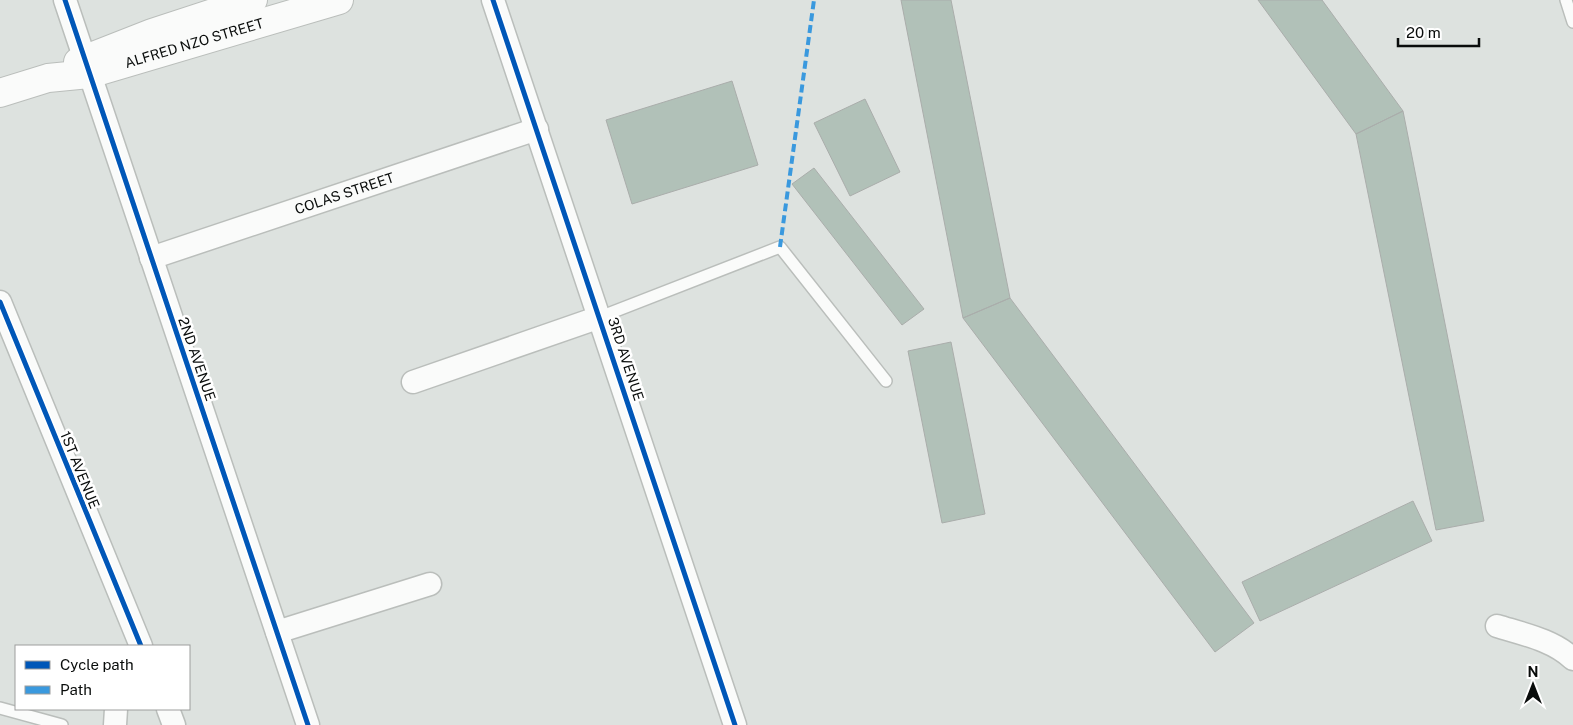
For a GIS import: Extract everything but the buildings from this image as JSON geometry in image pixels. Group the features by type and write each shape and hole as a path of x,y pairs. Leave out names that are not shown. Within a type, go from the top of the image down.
{"street":[{"name":"2ND AVENUE","path":"65,0 308,725"},
{"name":"ALFRED NZO STREET","path":"86,66 253,0"},
{"name":"ALFRED NZO STREET","path":"0,93 86,66 339,0"},
{"name":"3RD AVENUE","path":"493,0 735,725"},
{"name":"COLAS STREET","path":"150,258 537,129"},
{"name":"1ST AVENUE","path":"0,302 136,644"},
{"path":"413,382 600,317"},
{"path":"277,632 430,584"},
{"path":"1497,626 1536,638 1564,650 1573,658"},
{"path":"115,725 116,710"},
{"path":"168,710 174,725"}],"lane":[{"path":"1566,0 1573,22"},
{"path":"600,317 780,247 886,381"},
{"path":"0,708 62,725"}],"marked path":[{"path":"780,247 814,0"}],"cycle path":[{"path":"65,0 308,725"},
{"path":"493,0 735,725"},
{"path":"0,302 141,645"}]}
